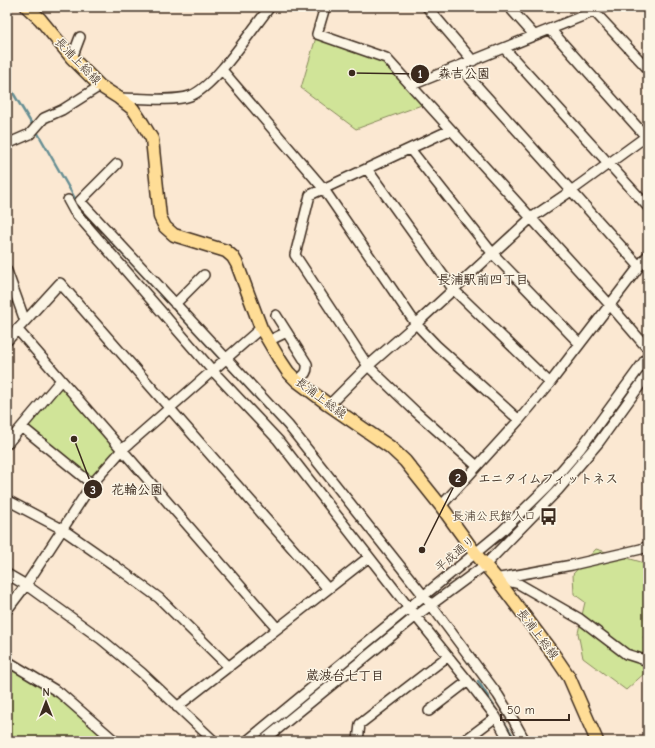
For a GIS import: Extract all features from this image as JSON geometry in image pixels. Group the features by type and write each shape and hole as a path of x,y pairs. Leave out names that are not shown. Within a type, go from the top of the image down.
{"main road":[{"name":"長浦上総線","path":"27,7 40,19 72,58 100,86 133,109 152,139 160,217 165,227 174,235 226,251 233,257 261,328 285,367 297,381 390,447 405,461 441,506 570,677 597,741"}],"street":[{"path":"119,98 179,98 189,96 202,89 222,70 270,7"},
{"path":"325,7 317,34 386,58 412,85 450,130 610,305 648,349"},
{"path":"427,7 473,60"},
{"path":"509,7 534,36"},
{"path":"412,85 534,36 592,9 605,7"},
{"path":"592,9 648,69"},
{"path":"329,404 368,366 531,218 647,137 550,29"},
{"path":"72,58 80,37"},
{"path":"504,48 648,207"},
{"path":"458,66 639,266"},
{"path":"222,70 323,188 416,324 436,345 519,420"},
{"path":"7,144 30,134 44,118 62,110 100,86"},
{"path":"450,130 310,195 295,255 368,366 416,412 477,466"},
{"path":"410,148 493,254 580,344"},
{"path":"117,164 80,201 288,425 423,597 431,605 498,696 525,741"},
{"path":"368,169 454,289 550,383"},
{"path":"68,200 74,211 212,370 278,440 496,717 510,741"},
{"path":"441,506 519,420 550,383 648,255"},
{"path":"7,271 25,321"},
{"path":"175,304 204,275"},
{"path":"7,341 60,283 328,589"},
{"path":"276,315 307,364 308,370 306,374 297,381"},
{"path":"7,610 26,585 92,484 122,450 261,328"},
{"path":"17,329 277,628"},
{"path":"268,341 287,332"},
{"name":"平成通り","path":"247,741 502,532 548,486 597,426 648,356"},
{"name":"平成通り","path":"263,741 416,616 485,565 558,490 599,442 648,374"},
{"path":"7,444 61,380"},
{"path":"22,428 92,484"},
{"path":"7,500 62,529 159,598 229,666"},
{"path":"496,578 572,565 641,549 648,546"},
{"path":"176,707 369,557"},
{"path":"7,574 26,585 101,639 142,672 176,707 214,741"},
{"path":"496,578 519,584 580,619 626,654 648,661"},
{"path":"358,741 360,724 448,656"},
{"path":"7,661 60,693 115,741"},
{"path":"429,711 468,681"},
{"path":"464,741 496,717"}],"green space":[{"path":"317,34 386,58 427,103 356,129 301,88"},
{"path":"61,380 122,450 92,484 22,427"},
{"path":"596,549 648,564 648,634 643,637 648,643 648,670 626,690 583,658 578,633 585,602 574,594 573,574"},
{"path":"7,661 60,693 115,741 7,741"}],"waterway":[{"path":"7,83 33,126"},
{"path":"36,130 77,202"},
{"path":"105,235 221,360"},
{"path":"225,364 289,433"},
{"path":"478,681 516,741"}],"place":[{"name":"森吉公園","path":"352,73"},
{"name":"花輪公園","path":"74,439"},
{"name":"長浦公民館入口","path":"549,516"},
{"name":"エニタイムフィットネス","path":"422,550"}],"district":[{"name":"長浦駅前四丁目","path":"483,279"},
{"name":"蔵波台七丁目","path":"345,675"}]}
